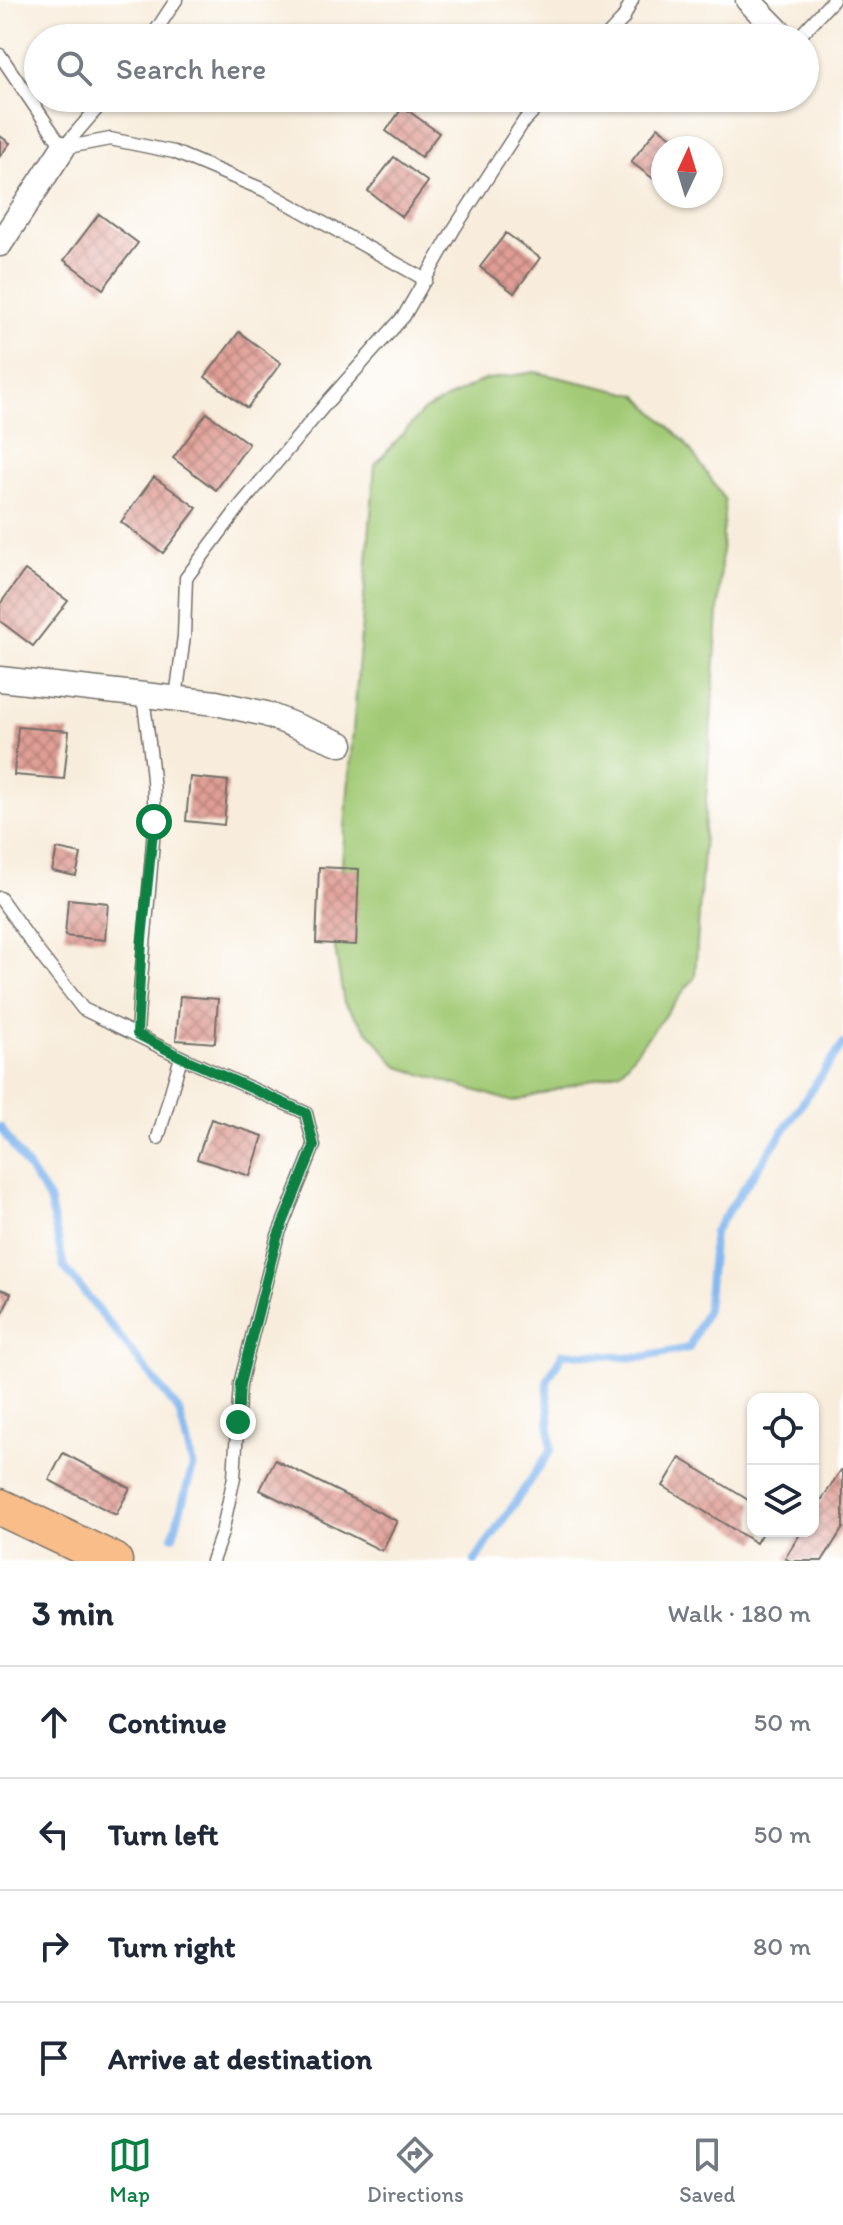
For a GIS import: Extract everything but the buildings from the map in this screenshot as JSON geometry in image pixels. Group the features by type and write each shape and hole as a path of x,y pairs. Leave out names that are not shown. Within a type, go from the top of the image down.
{"main road":[{"path":"0,1507 114,1561"}],"street":[{"path":"748,0 771,24"},
{"path":"0,244 63,148"},
{"path":"0,679 216,703 266,714 341,744"}],"lane":[{"path":"160,24 176,0"},
{"path":"618,24 632,0"},
{"path":"811,24 833,0"},
{"path":"0,55 24,90"},
{"path":"39,112 63,148"},
{"path":"63,148 94,112"},
{"path":"176,698 184,636 186,578 240,506 404,316 454,229 533,112"},
{"path":"63,148 110,139 174,152 264,190 426,280"},
{"path":"137,1034 142,939 154,822 143,696"},
{"path":"0,898 83,1009 306,1113 314,1146 277,1238 240,1384 234,1477 222,1533 212,1561"},
{"path":"158,1138 181,1057"}],"green space":[{"path":"535,372 637,395 685,442 725,500 695,977 621,1071 513,1102 398,1067 344,1003 335,948 375,465 423,411 483,380"}],"waterway":[{"path":"475,1561 551,1450 547,1381 563,1353 639,1358 689,1348 707,1309 714,1232 843,1044"},
{"path":"0,1127 49,1199 64,1267 179,1411 193,1466 173,1536"}],"route":[{"path":"154,822 142,939 137,1034 306,1113 314,1146 277,1238 240,1384 238,1422"}]}
